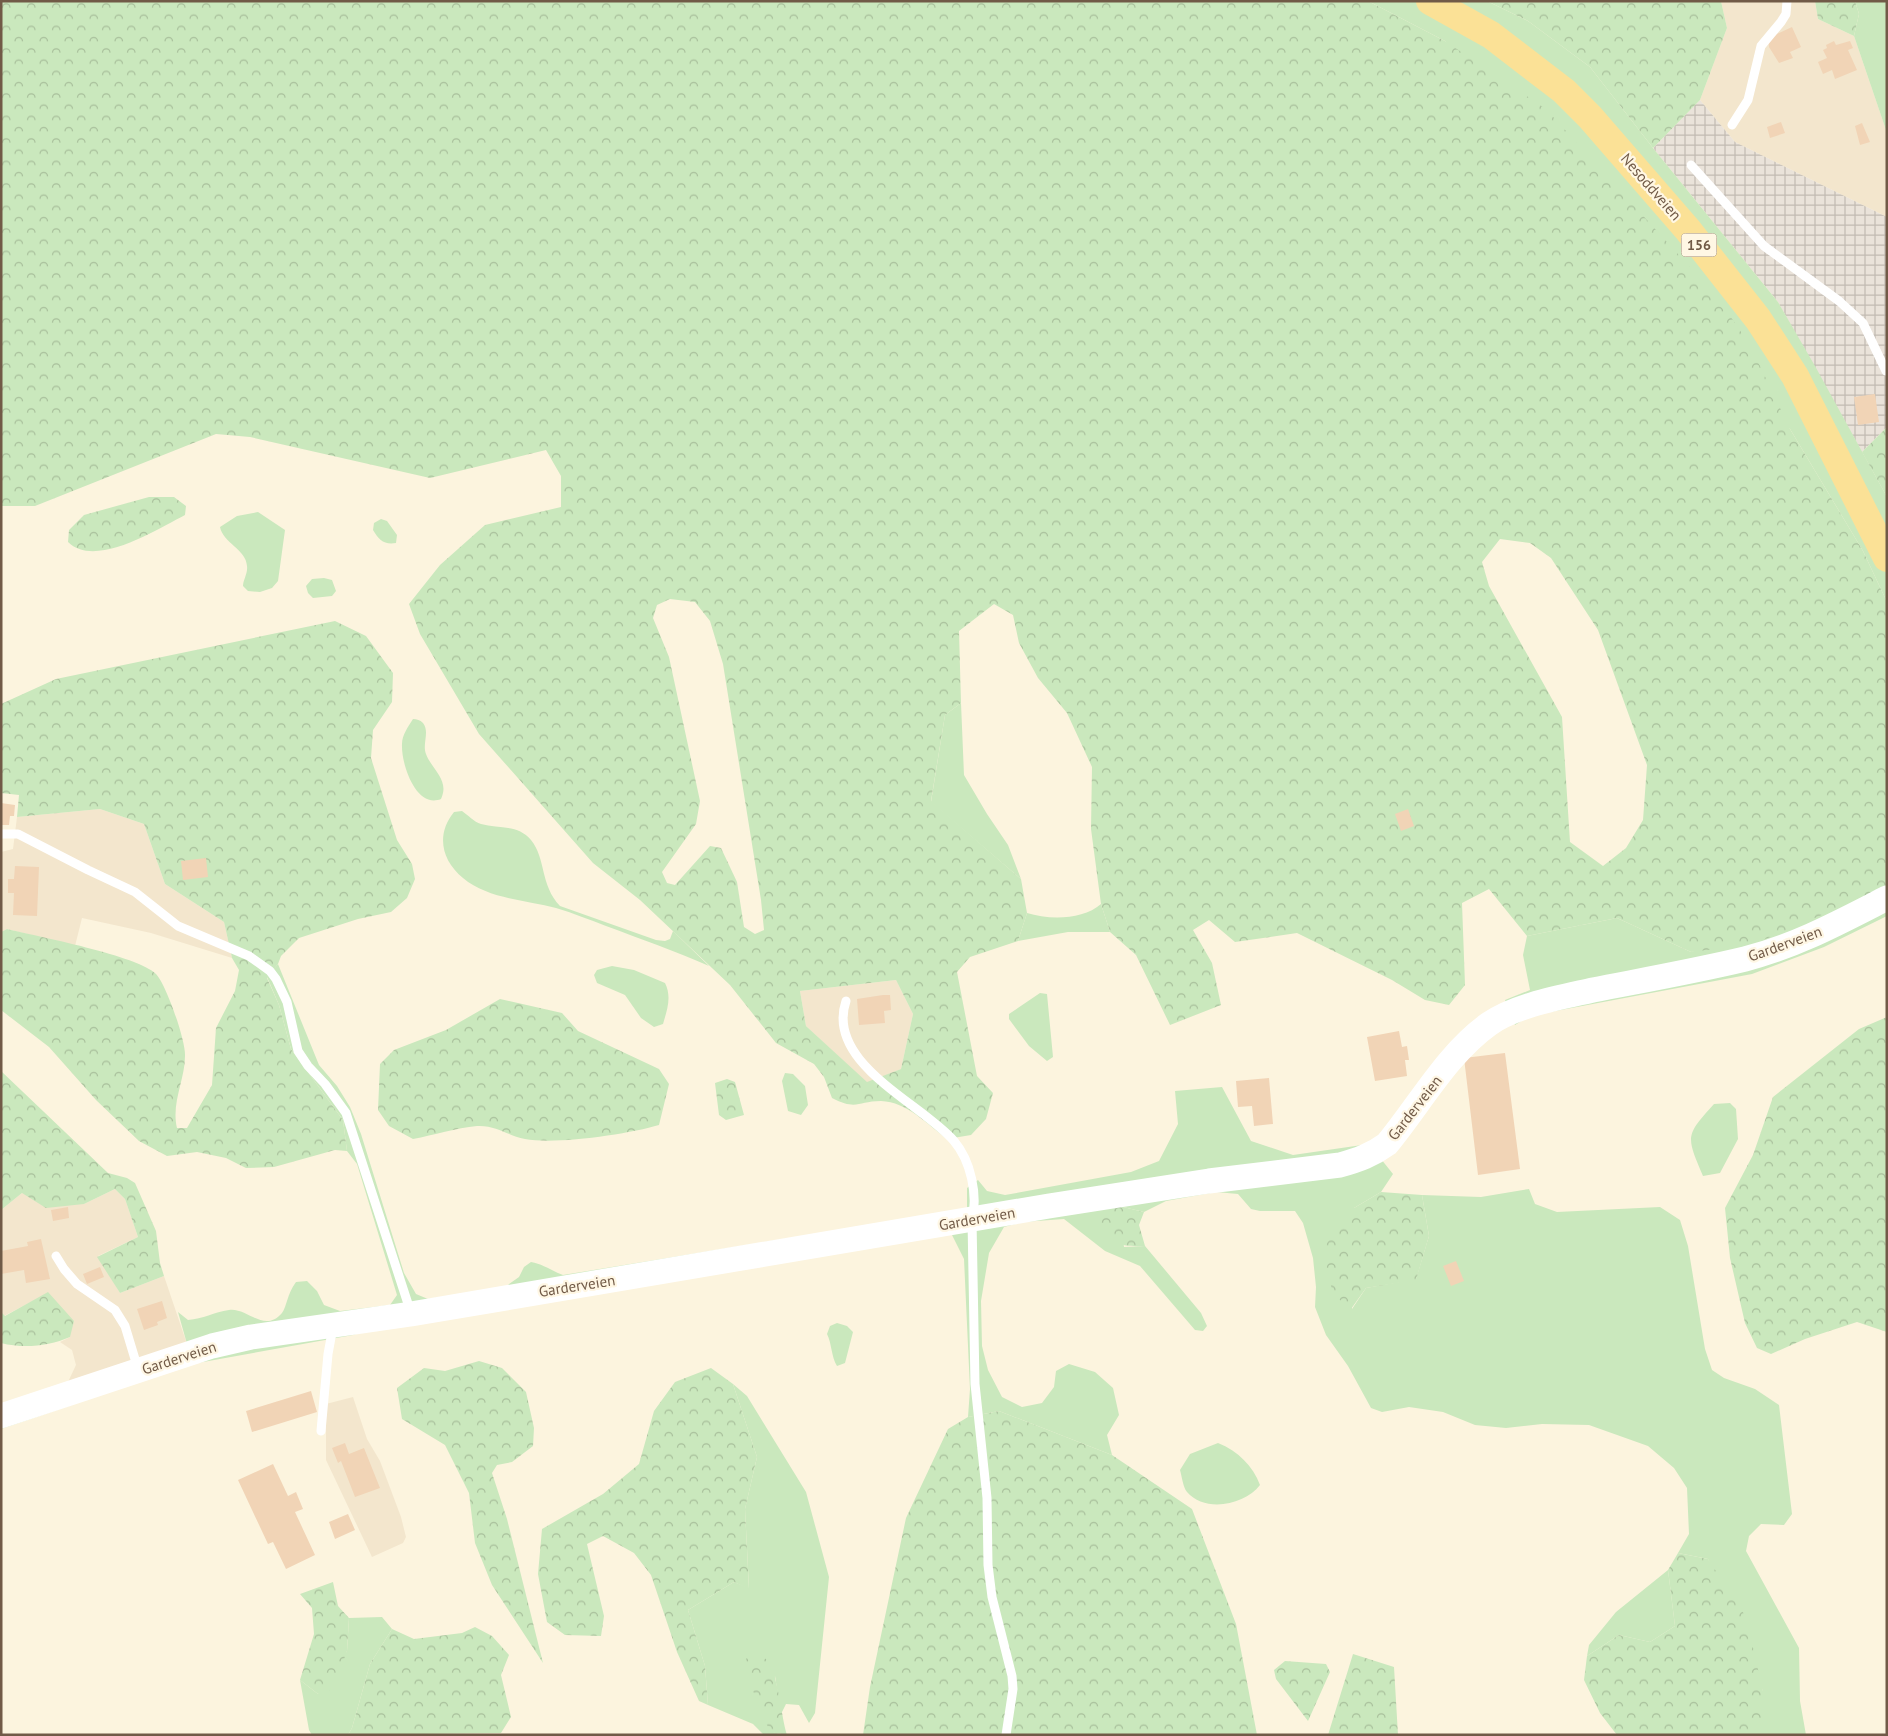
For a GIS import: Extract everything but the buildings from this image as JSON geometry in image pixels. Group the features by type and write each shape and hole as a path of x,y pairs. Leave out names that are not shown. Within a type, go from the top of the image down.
{"main road":[{"name":"Nesoddveien","path":"1430,1 1491,36 1564,91 1590,117 1693,236 1758,319 1795,376 1887,558"}],"street":[{"name":"Garderveien","path":"1,1416 212,1346 251,1338 334,1324 411,1314 1209,1181 1340,1165 1372,1154 1386,1144 1462,1048 1472,1037 1491,1022 1519,1010 1558,998 1744,959 1780,949 1816,934 1887,898"}],"lane":[{"path":"1732,125 1748,100 1761,46 1786,14 1787,1"},
{"path":"1691,166 1764,246 1839,301 1863,323 1886,371"},
{"path":"1,834 18,834 135,892 178,926 249,956 270,971 284,992 298,1051 308,1066 326,1084 346,1113 411,1314"},
{"path":"846,1001 843,1012 845,1029 850,1044 865,1067 891,1090 937,1125 955,1142 966,1160 974,1196 972,1220 975,1384 987,1498 988,1565 992,1597 1012,1676 1013,1689 1006,1735"},
{"path":"56,1256 64,1270 78,1284 115,1310 125,1326 139,1371"},
{"path":"321,1431 328,1354 334,1324"}],"shaded area":[{"path":"1721,1 1815,1 1818,19 1854,36 1887,133 1887,217 1735,142 1700,100 1727,28"},
{"path":"1700,100 1735,142 1887,217 1887,427 1862,452 1778,302 1653,148"},
{"path":"100,809 144,824 165,884 224,922 232,958 151,933 82,918 75,946 7,929 1,932 1,852 13,849 17,817"},
{"path":"896,980 913,1014 901,1069 867,1083 806,1026 800,991"},
{"path":"115,1189 125,1199 138,1237 98,1256 120,1293 164,1276 187,1344 68,1382 76,1365 72,1350 60,1342 70,1337 48,1293 4,1316 1,1312 1,1210 22,1193 84,1204"},
{"path":"353,1397 367,1439 380,1461 401,1517 406,1537 403,1543 372,1557 326,1460 326,1404"}],"green space":[{"path":"1,1 1368,1 1445,41 1546,109 1717,297 1750,345 1790,429 1863,551 1887,602 1887,887 1754,944 1691,952 1617,918 1527,936 1489,889 1462,903 1465,985 1449,1005 1425,1000 1392,980 1297,933 1235,942 1209,920 1193,930 1212,963 1221,1005 1170,1025 1136,955 1110,932 1101,904 1091,829 1092,767 1067,713 1038,678 1019,643 1013,615 994,604 959,631 961,703 945,715 931,801 1021,879 1027,913 1018,941 970,957 957,972 977,1076 993,1093 986,1119 971,1135 947,1139 916,1115 899,1105 890,1102 873,1101 852,1105 832,1098 824,1077 814,1064 776,1043 730,985 640,900 593,863 479,734 420,634 409,604 440,565 485,525 561,507 561,476 546,450 430,478 250,437 216,434 35,506 1,506","holes":["1500,539 1530,543 1551,558 1598,630 1647,765 1643,820 1626,848 1603,866 1570,842 1562,717 1489,586 1482,562","670,599 695,602 710,621 723,664 761,900 764,930 755,934 744,927 737,882 721,848 710,846 675,885 667,883 662,872 696,824 700,801 669,657 653,618 657,605","896,980 913,1014 901,1069 867,1082 806,1026 800,991"]},
{"path":"1368,1 1487,1 1528,21 1590,67 1778,302 1815,366 1887,497 1887,602 1863,551 1790,429 1445,41"},
{"path":"1487,1 1721,1 1727,28 1700,100 1653,148 1590,67 1528,21"},
{"path":"1815,1 1855,1 1859,14 1854,36 1818,19"},
{"path":"1855,1 1887,1 1887,133 1854,36 1859,14"},
{"path":"1887,427 1887,497 1862,452"},
{"path":"149,497 174,497 186,506 185,515 143,537 110,549 94,551 80,549 68,542 69,530 84,515"},
{"path":"258,512 285,530 278,581 272,588 260,592 248,591 243,586 247,569 246,560 239,550 225,537 220,527 237,516"},
{"path":"381,519 387,521 397,535 396,543 388,543 377,537 373,530 374,523"},
{"path":"324,578 332,580 336,591 332,596 313,598 308,593 306,586 312,579"},
{"path":"335,621 366,636 393,673 392,702 373,730 371,758 397,840 412,864 415,879 407,898 391,912 358,919 299,938 281,956 278,964 267,978 279,1005 291,1049 343,1120 347,1151 335,1150 274,1167 246,1168 226,1158 197,1152 167,1156 139,1141 96,1100 49,1047 1,1010 1,932 7,929 86,947 130,960 156,974 170,1000 182,1038 185,1056 177,1101 176,1119 177,1128 187,1128 212,1085 216,1028 235,991 239,970 232,958 224,922 165,884 144,824 100,809 17,817 19,795 1,793 1,704 56,679"},
{"path":"961,703 964,775 1008,845 1021,879 931,802 945,715"},
{"path":"413,719 421,721 425,727 425,750 442,781 443,792 441,799 432,800 424,797 417,791 407,773 402,753 402,741"},
{"path":"462,811 481,824 514,829 526,835 536,847 549,889 560,906 656,940 665,941 670,939 673,931 709,966 569,912 496,895 473,885 463,878 450,863 444,846 443,838 448,820 454,812"},
{"path":"1887,887 1887,916 1824,947 1752,974 1529,1016 1515,1025 1505,1000 1530,990 1523,955 1527,936 1617,918 1691,952"},
{"path":"1101,904 1110,932 1068,932 1018,941 1027,913 1045,917 1075,916 1094,909"},
{"path":"278,964 319,1065 337,1086 350,1107 361,1134 404,1273 416,1294 428,1299 505,1287 519,1277 524,1267 531,1262 540,1264 563,1275 949,1212 967,1208 967,1188 978,1180 987,1191 1005,1195 1131,1172 1159,1161 1178,1124 1175,1091 1222,1087 1251,1141 1293,1155 1369,1144 1393,1174 1381,1192 1354,1208 1352,1309 1366,1288 1416,1279 1429,1236 1422,1195 1481,1197 1529,1189 1535,1204 1557,1212 1660,1207 1680,1220 1688,1246 1705,1349 1712,1370 1724,1378 1755,1389 1779,1405 1792,1514 1784,1525 1761,1524 1749,1536 1746,1551 1799,1648 1800,1701 1806,1735 1763,1735 1763,1691 1708,1559 1678,1553 1689,1534 1687,1488 1674,1468 1648,1446 1589,1425 1542,1424 1506,1428 1475,1425 1443,1412 1409,1407 1382,1412 1371,1408 1348,1366 1326,1335 1315,1307 1316,1287 1313,1258 1303,1223 1295,1211 1260,1211 1251,1209 1238,1194 1216,1192 1166,1201 1144,1212 1119,1206 1124,1247 1145,1246 1201,1313 1207,1326 1203,1331 1195,1330 1140,1266 1105,1251 1064,1219 1023,1222 1004,1227 989,1253 981,1301 982,1346 988,1370 1002,1397 1022,1407 1042,1403 1054,1387 1056,1371 1069,1364 1095,1372 1113,1388 1119,1415 1107,1435 1112,1455 999,1411 968,1417 970,1389 964,1259 951,1233 373,1328 353,1335 192,1364 1,1429 1,1404 187,1344 178,1312 188,1320 236,1310 255,1318 269,1321 282,1313 296,1282 307,1281 317,1291 324,1305 340,1311 390,1305 397,1295 357,1164 347,1151 343,1120 291,1049 279,1005 267,977"},
{"path":"612,966 634,970 665,983 668,998 663,1024 654,1027 641,1018 625,995 597,983 594,975 597,970"},
{"path":"1040,993 1047,994 1053,1057 1047,1061 1029,1046 1009,1019 1009,1014"},
{"path":"500,999 562,1013 578,1031 659,1069 669,1084 659,1125 611,1135 554,1141 519,1138 484,1126 453,1130 413,1139 389,1126 378,1110 380,1064 394,1050 446,1030"},
{"path":"1887,1017 1887,1332 1857,1322 1805,1339 1771,1354 1757,1348 1745,1323 1730,1258 1725,1208 1753,1155 1773,1097 1859,1029"},
{"path":"1,1071 108,1173 127,1178 135,1183 156,1231 160,1263 164,1276 120,1293 97,1257 138,1237 125,1199 115,1189 84,1204 46,1208 22,1193 1,1210"},
{"path":"785,1073 793,1074 805,1086 808,1105 801,1115 788,1111 782,1081"},
{"path":"727,1079 735,1082 744,1115 726,1120 719,1115 715,1083"},
{"path":"1730,1103 1736,1109 1738,1139 1720,1173 1703,1176 1691,1144 1693,1130 1714,1104"},
{"path":"1381,1192 1422,1195 1429,1236 1416,1280 1366,1288 1351,1309 1333,1294 1322,1249 1354,1208"},
{"path":"1119,1206 1144,1212 1139,1225 1145,1246 1129,1246 1117,1243 1107,1236 1097,1223 1102,1210"},
{"path":"48,1292 74,1321 70,1337 54,1343 36,1346 1,1343 1,1312 5,1316"},
{"path":"837,1323 847,1326 853,1332 845,1363 837,1366 827,1334 830,1326"},
{"path":"479,1361 502,1368 526,1392 534,1428 533,1446 512,1462 497,1465 492,1473 507,1519 543,1663 492,1585 475,1543 469,1493 445,1445 402,1419 397,1388 424,1368 445,1371"},
{"path":"711,1368 733,1384 757,1457 745,1509 749,1589 734,1582 688,1610 705,1666 708,1705 699,1701 677,1652 651,1575 634,1553 603,1536 587,1544 604,1616 601,1636 565,1635 547,1622 538,1574 542,1529 603,1494 639,1464 654,1411 675,1382"},
{"path":"733,1384 747,1396 806,1492 829,1577 815,1713 809,1723 799,1705 786,1704 781,1714 775,1676 770,1731 783,1735 764,1735 753,1724 708,1705 705,1666 688,1610 734,1582 749,1588 745,1509 757,1457"},
{"path":"999,1411 1112,1455 1192,1509 1236,1624 1257,1735 863,1735 870,1687 906,1518 948,1429 968,1417"},
{"path":"1218,1443 1232,1450 1249,1465 1260,1485 1253,1492 1235,1502 1225,1504 1204,1503 1195,1499 1187,1492 1180,1470 1190,1454"},
{"path":"1678,1553 1708,1559 1746,1617 1763,1691 1763,1735 1617,1735 1600,1713 1584,1680 1587,1656 1619,1635 1650,1642 1675,1626 1668,1570"},
{"path":"1668,1570 1675,1626 1650,1642 1619,1635 1587,1656 1589,1645 1616,1612"},
{"path":"333,1582 338,1606 349,1618 347,1651 333,1689 318,1694 300,1680 314,1634 312,1608 300,1594"},
{"path":"382,1617 392,1629 370,1664 352,1728 348,1735 312,1735 309,1730 300,1680 318,1694 347,1651 349,1618"},
{"path":"475,1627 492,1636 509,1655 501,1675 511,1717 501,1733 348,1735 352,1728 370,1664 392,1629 414,1639 462,1633"},
{"path":"751,1653 766,1659 770,1665 776,1683 787,1735 770,1732 742,1664"},
{"path":"1353,1654 1394,1667 1398,1735 1328,1735"},
{"path":"1285,1661 1326,1664 1330,1672 1308,1721 1276,1679 1274,1670"}]}
